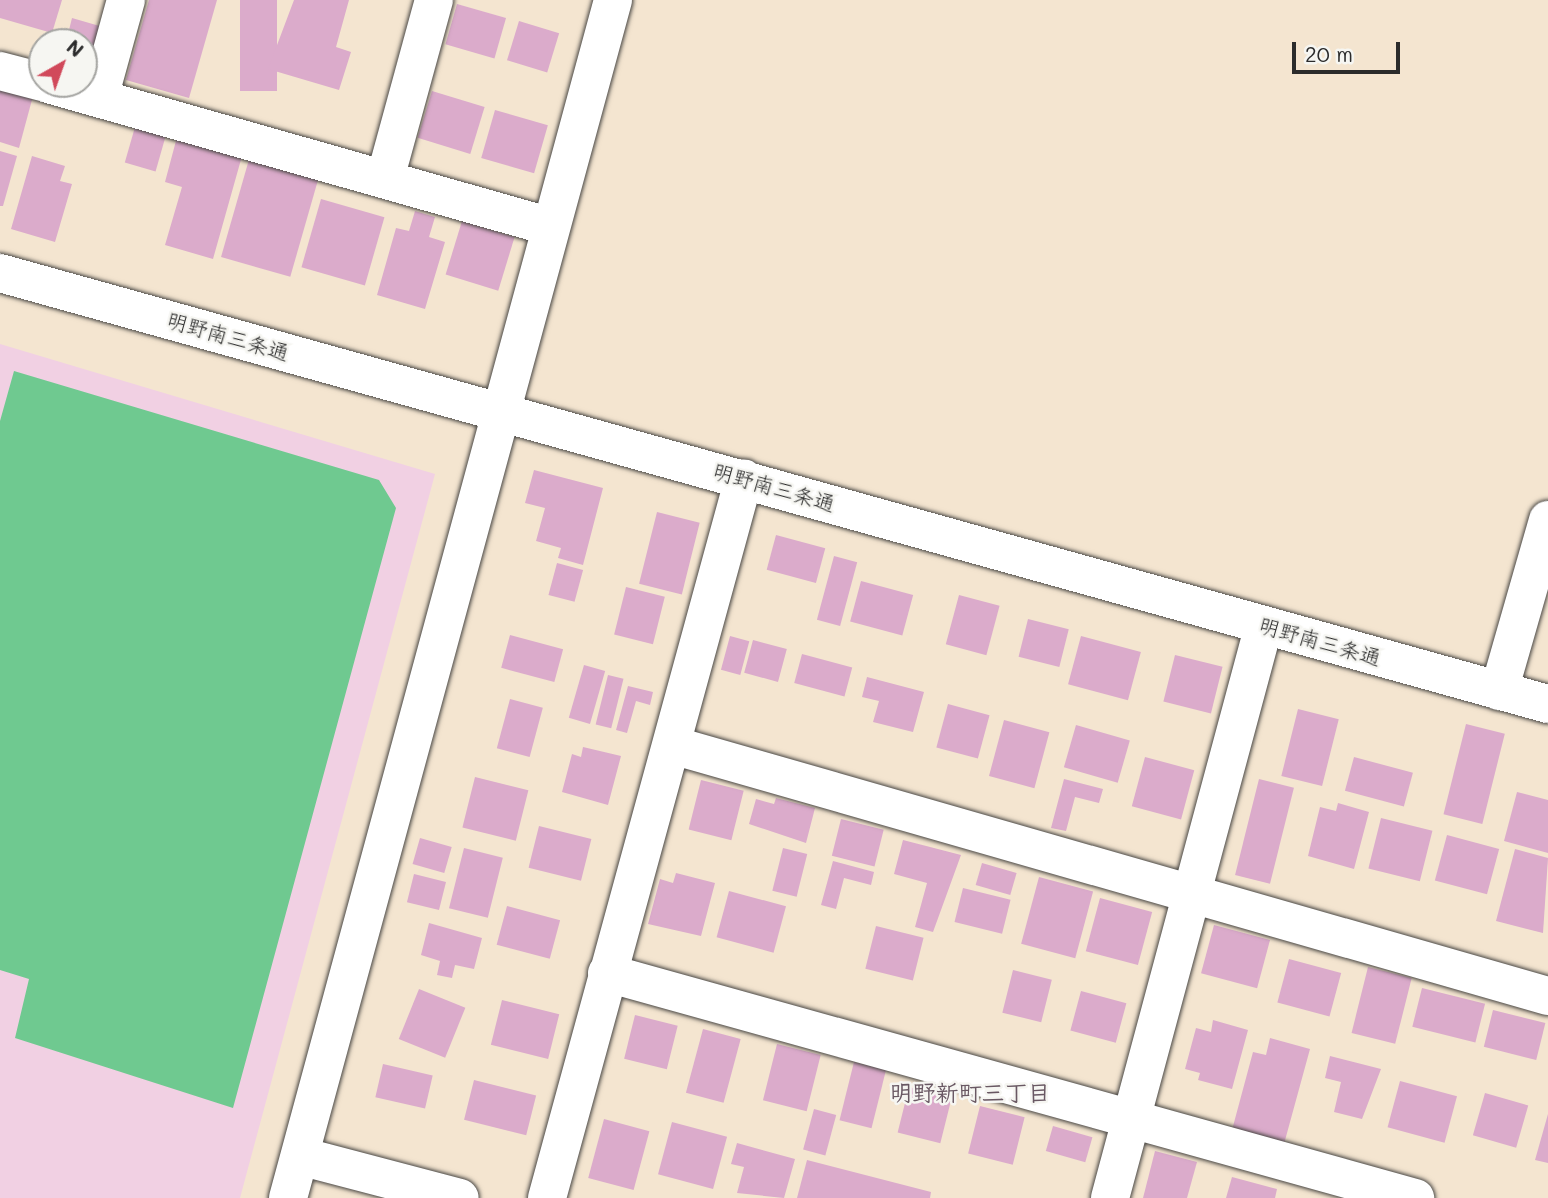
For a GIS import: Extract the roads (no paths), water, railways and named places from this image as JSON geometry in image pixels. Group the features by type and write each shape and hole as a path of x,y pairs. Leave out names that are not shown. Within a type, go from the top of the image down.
{"street":[{"path":"126,0 99,98 548,226"},
{"path":"385,179 434,0"},
{"path":"288,1198 548,226 614,0"},
{"path":"0,71 28,78"},
{"name":"明野南三条通","path":"0,273 1548,704"},
{"path":"547,1198 744,478"},
{"path":"1499,691 1548,523"},
{"path":"1110,1198 1189,895 1264,625"},
{"path":"672,745 1548,996"},
{"path":"607,973 1415,1198"},
{"path":"300,1156 460,1198"}],"district":[{"name":"明野新町三丁目","path":"970,1092"}]}
